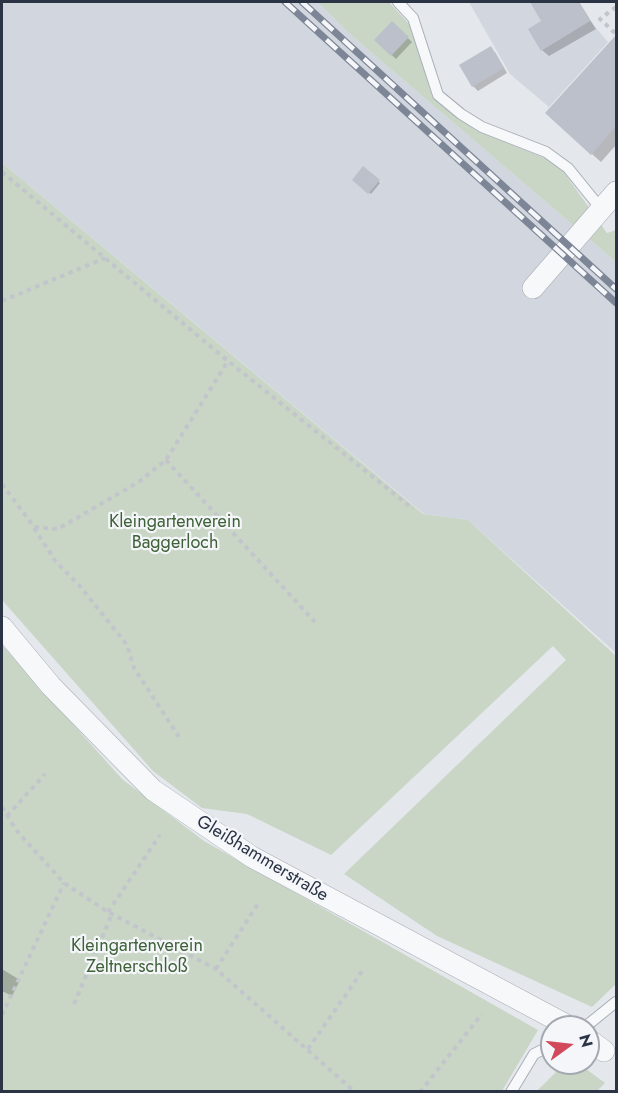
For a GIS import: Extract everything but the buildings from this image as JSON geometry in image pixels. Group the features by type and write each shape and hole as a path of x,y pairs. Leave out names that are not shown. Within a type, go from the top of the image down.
{"street":[{"path":"533,288 616,192"},
{"name":"Gleißhammerstraße","path":"2,627 51,686 153,790 252,857 548,1015"}],"lane":[{"path":"398,2 413,18 438,95 482,128 546,152 568,168 602,210"},
{"path":"600,1015 616,1002"},
{"path":"511,1092 534,1054 540,1051"}],"path":[{"path":"616,8 600,19 616,34"},
{"path":"2,172 228,361 414,509"},
{"path":"2,301 105,258"},
{"path":"34,527 58,529 140,481 166,460 228,361"},
{"path":"166,460 315,622"},
{"path":"2,484 34,527 56,562 79,585 127,645 134,668 179,737"},
{"path":"7,816 45,774"},
{"path":"2,807 16,830 64,883 110,913 216,969 355,1092"},
{"path":"74,1004 110,913 160,835"},
{"path":"2,1015 64,883"},
{"path":"216,969 259,902"},
{"path":"308,1049 363,970"},
{"path":"420,1092 482,1014"}],"shaded area":[{"path":"2,2 318,2 351,35 616,262 616,653 468,520 424,514 2,163"},
{"path":"469,2 579,2 590,21 608,42 549,107 510,74"}],"green space":[{"path":"318,2 389,2 411,26 432,96 475,130 547,159 563,171 607,233 616,230 616,262 351,35"},
{"name":"Kleingartenverein Baggerloch","path":"2,163 423,514 468,520 616,656 616,984 592,1007 437,936 344,874 566,660 553,646 331,855 247,814 202,808 153,771 2,600"},
{"name":"Kleingartenverein Zeltnerschloß","path":"2,645 122,779 204,841 538,1030 502,1091 2,1091"},
{"path":"553,1075 594,1075 605,1083 597,1091 537,1091"}],"railway":[{"path":"285,2 616,303"},
{"path":"302,2 616,289"}]}
